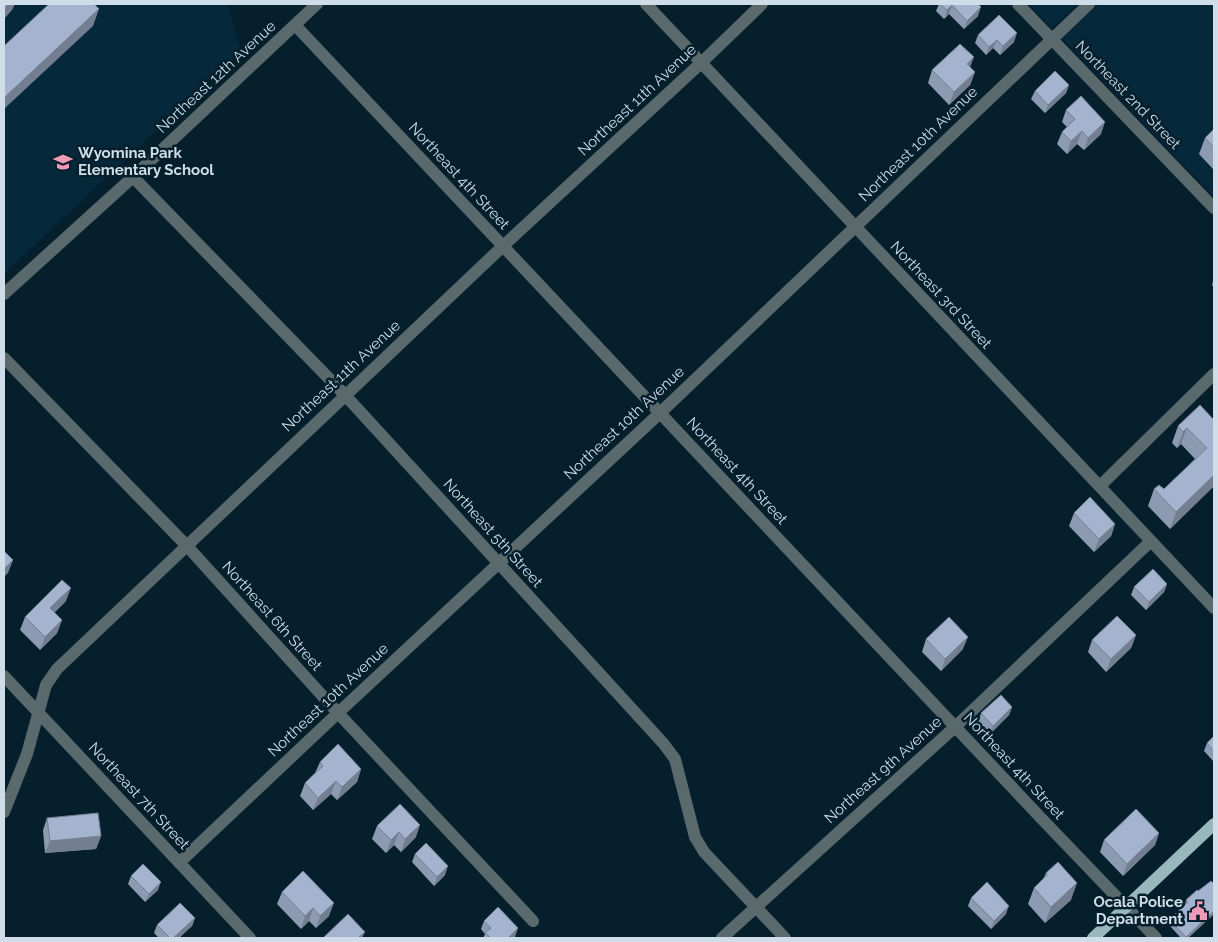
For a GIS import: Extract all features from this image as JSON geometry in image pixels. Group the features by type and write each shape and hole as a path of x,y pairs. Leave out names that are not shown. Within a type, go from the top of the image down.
{"main road":[{"path":"1093,938 1214,824"}],"street":[{"name":"Northeast 12th Avenue","path":"4,294 317,4"},
{"name":"Northeast 3rd Street","path":"646,4 1214,608"},
{"name":"Northeast 11th Avenue","path":"4,812 27,754 46,685 56,669 762,4"},
{"name":"Northeast 2nd Street","path":"1018,4 1214,208"},
{"name":"Northeast 10th Avenue","path":"179,863 660,413 1051,38 1089,4"},
{"name":"Northeast 4th Street","path":"295,25 502,247 1156,938"},
{"name":"Northeast 5th Street","path":"133,176 345,395 663,743 675,759 696,837 704,852 785,938"},
{"name":"Northeast 6th Street","path":"4,358 186,546 338,713 533,921"},
{"path":"1100,486 1214,374"},
{"name":"Northeast 9th Avenue","path":"722,938 955,727 1151,541"},
{"name":"Northeast 7th Street","path":"4,676 250,938"}],"shaded area":[{"name":"Wyomina Park Elementary School","path":"4,4 228,4 241,51 4,274"},
{"path":"1029,4 1078,4 1052,28"},
{"path":"1099,4 1214,4 1214,197 1062,38"}],"building":[{"path":"49,4 94,4 99,9 4,98 4,46"},
{"path":"940,4 978,4 981,7 967,21 952,5 947,10"},
{"path":"999,15 1017,33 1003,46 997,40 989,47 978,35"},
{"path":"960,44 974,57 967,64 975,72 954,92 932,70"},
{"path":"1055,71 1069,85 1048,105 1035,91"},
{"path":"1081,96 1105,122 1088,138 1082,131 1071,141 1062,132 1075,119 1066,110"},
{"path":"1214,129 1214,147 1205,138"},
{"path":"1200,405 1214,420 1214,475 1176,512 1154,489 1159,485 1164,489 1207,448 1187,428 1183,432 1178,426"},
{"path":"1090,497 1115,524 1099,539 1074,513"},
{"path":"4,551 13,560 4,569"},
{"path":"1153,569 1167,584 1149,602 1134,587"},
{"path":"62,580 71,588 50,608 62,620 45,637 25,617"},
{"path":"1117,616 1136,635 1111,659 1092,640"},
{"path":"949,617 968,637 945,659 926,639"},
{"path":"1001,695 1012,707 993,726 981,713"},
{"path":"1214,736 1214,751 1207,743"},
{"path":"338,744 361,769 342,787 336,781 318,798 305,783 323,766 320,762"},
{"path":"400,804 420,825 405,839 399,832 391,840 377,826"},
{"path":"1136,809 1159,833 1127,864 1104,840"},
{"path":"98,813 101,836 50,841 47,818"},
{"path":"426,843 448,866 437,877 415,854"},
{"path":"1058,862 1077,883 1051,907 1034,888"},
{"path":"143,864 161,882 149,894 131,876"},
{"path":"303,871 334,903 320,916 313,908 305,916 282,892"},
{"name":"Ocala Police Department","path":"1211,881 1214,884 1214,911 1186,937 1171,921 1176,916 1175,914 1188,902 1186,900"},
{"path":"987,882 1009,906 994,921 971,898"},
{"path":"180,903 195,918 173,938 170,938 157,925"},
{"path":"498,907 518,928 508,938 491,938 485,933 491,928 484,921"},
{"path":"348,914 365,932 358,938 323,938"}],"place":[{"name":"Wyomina Park Elementary School","path":"63,162"},
{"name":"Ocala Police Department","path":"1198,911"}]}
